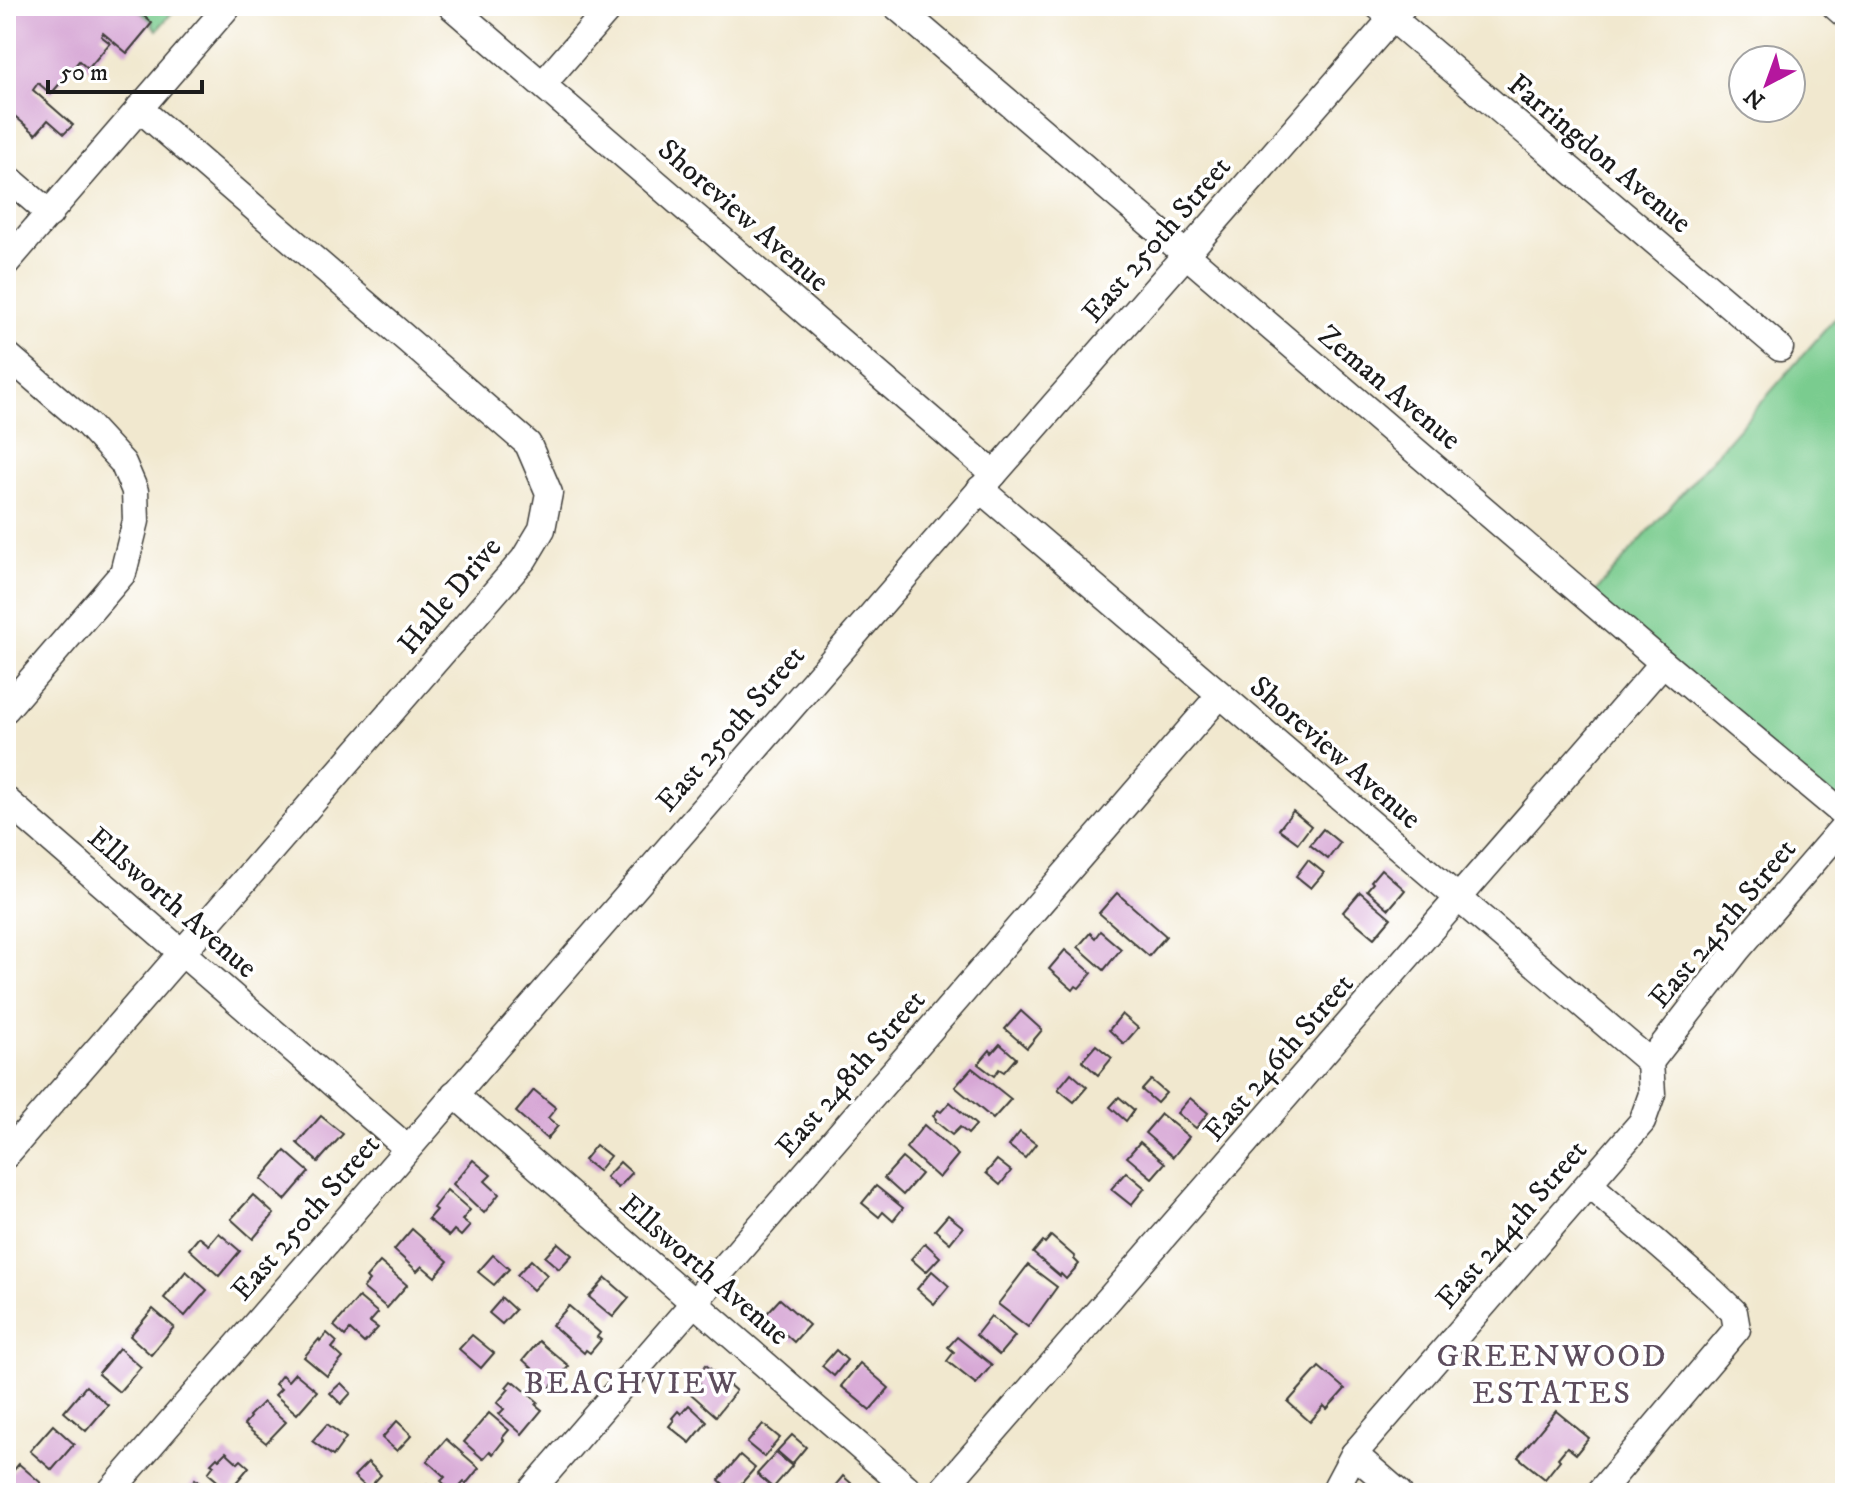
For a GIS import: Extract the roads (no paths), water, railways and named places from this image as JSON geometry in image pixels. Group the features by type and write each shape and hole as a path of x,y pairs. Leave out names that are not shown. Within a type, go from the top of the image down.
{"street":[{"path":"6,263 228,6"},
{"name":"Shoreview Avenue","path":"451,6 543,84 1220,695 1650,1062"},
{"path":"543,84 611,6"},
{"name":"Zeman Avenue","path":"896,6 1845,815"},
{"path":"1835,6 1845,15"},
{"name":"East 250th Street","path":"109,1493 1185,254 1391,10"},
{"name":"Farringdon Avenue","path":"1391,10 1780,348"},
{"name":"Halle Drive","path":"6,1155 524,559 542,529 549,493 528,444 139,108"},
{"path":"6,176 50,214"},
{"path":"6,354 87,424 123,463 135,491 136,521 123,573 6,709"},
{"name":"East 246th Street","path":"940,1493 1663,663"},
{"name":"East 248th Street","path":"529,1493 1220,695"},
{"name":"Ellsworth Avenue","path":"6,800 407,1148"},
{"name":"East 245th Street","path":"1650,1062 1737,950 1845,825"},
{"name":"East 244th Street","path":"1336,1493 1354,1454 1642,1122 1652,1094 1650,1062"},
{"name":"Ellsworth Avenue","path":"454,1094 913,1493"},
{"path":"1589,1184 1734,1312 1737,1329 1599,1493"},
{"path":"1354,1454 1399,1493"}],"district":[{"name":"GREENWOOD ESTATES","path":"1552,1374"},
{"name":"BEACHVIEW","path":"631,1382"}]}
